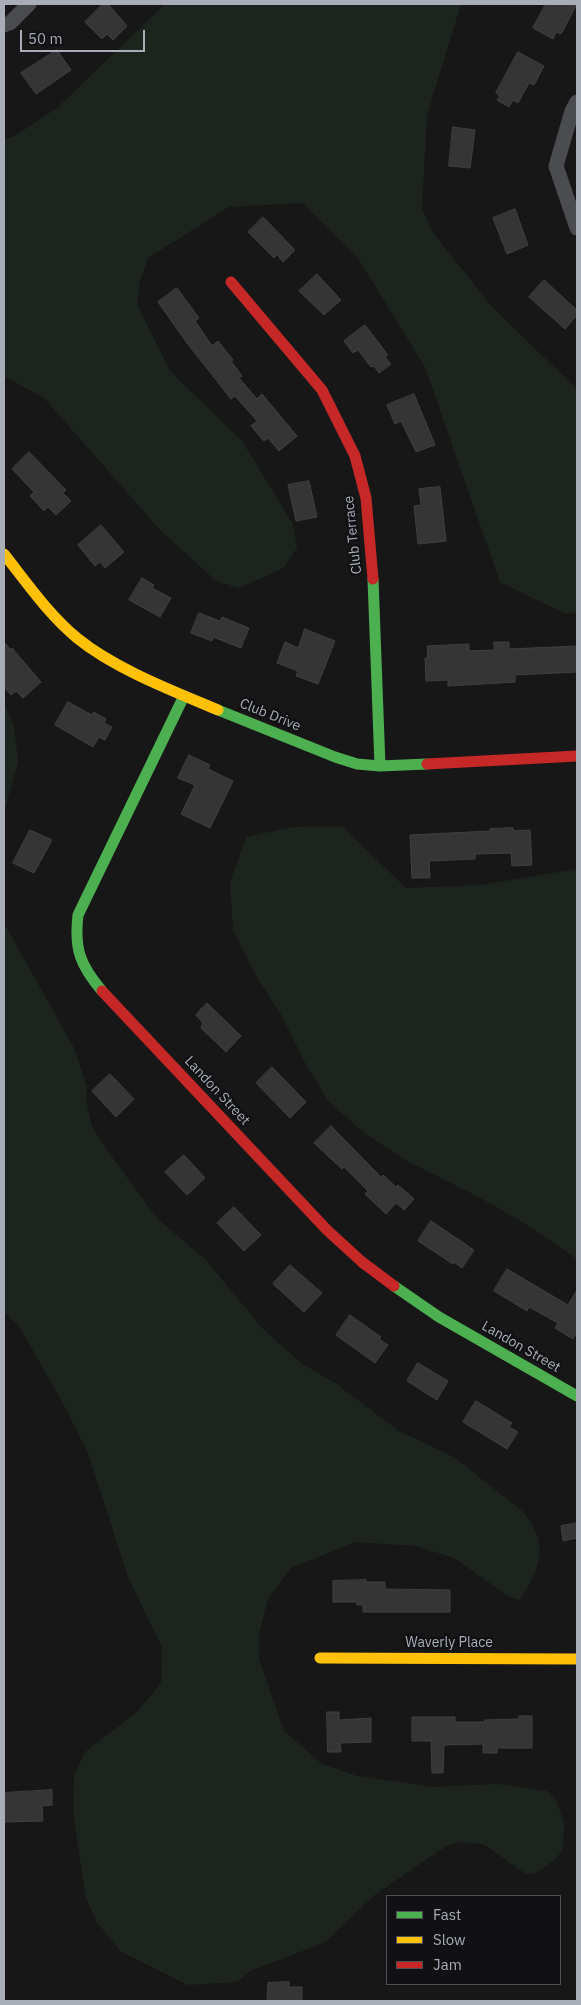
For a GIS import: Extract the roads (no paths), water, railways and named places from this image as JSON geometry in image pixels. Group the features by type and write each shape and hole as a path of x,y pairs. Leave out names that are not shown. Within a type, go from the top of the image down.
{"street":[{"path":"4,25 10,22 29,4"},
{"path":"577,102 572,112 556,166 577,228"},
{"name":"Club Terrace","path":"231,282 322,390 355,456 366,498 375,607 380,766"},
{"name":"Club Drive","path":"4,554 48,610 77,638 109,660 184,696 335,757 357,764 380,766 577,756"},
{"name":"Landon Street","path":"184,696 78,915 76,949 82,966 101,990 327,1230 362,1262 400,1291 440,1317 577,1396"},
{"name":"Waverly Place","path":"320,1658 577,1659"}]}
